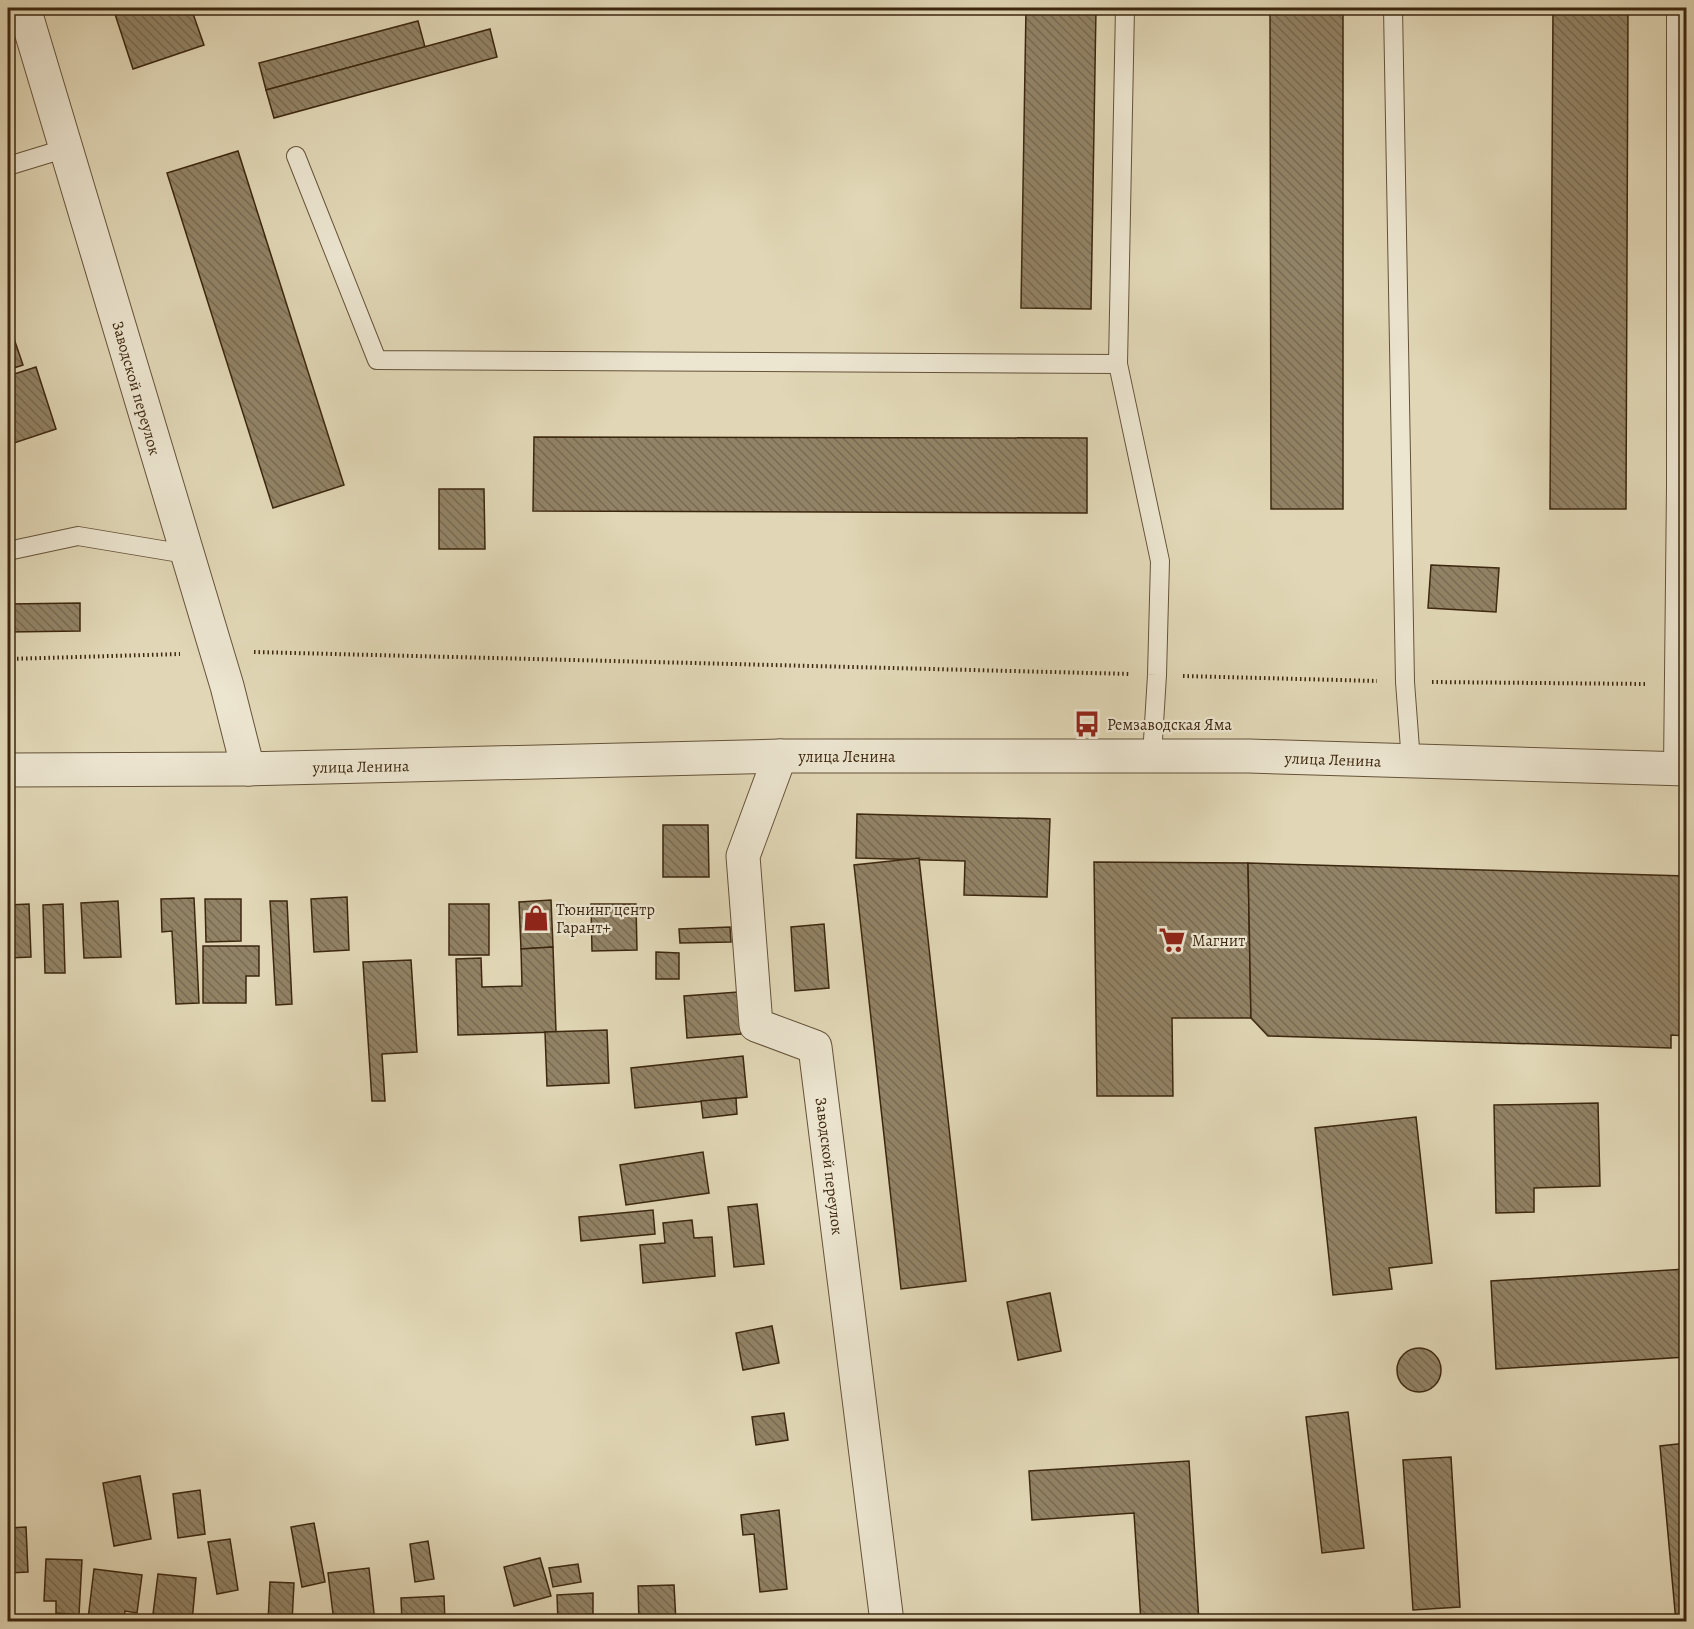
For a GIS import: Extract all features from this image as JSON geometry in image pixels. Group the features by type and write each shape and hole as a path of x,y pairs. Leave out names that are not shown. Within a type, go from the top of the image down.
{"street":[{"name":"Заводской переулок","path":"24,8 216,653 248,769"},
{"name":"Заводской переулок","path":"780,756 742,856 756,1025 814,1047 887,1622"},
{"name":"улица Ленина","path":"8,770 248,769 780,756 1249,756 1679,770"}],"lane":[{"path":"1125,8 1118,364 1160,561 1152,756"},
{"path":"1393,8 1405,682 1411,762"},
{"path":"1676,8 1676,487 1673,684 1679,770"},
{"path":"8,166 67,148"},
{"path":"296,156 377,360 1118,364"},
{"path":"8,551 78,536 186,554"}],"path":[{"path":"8,659 264,651 1405,682 1673,684"}],"building":[{"path":"113,8 191,8 204,45 133,69"},
{"path":"1026,8 1096,8 1091,309 1021,308"},
{"path":"1270,8 1343,8 1343,509 1271,509"},
{"path":"1553,8 1628,8 1626,509 1550,509"},
{"path":"418,21 425,47 266,90 259,63"},
{"path":"490,29 497,57 274,118 266,90"},
{"path":"238,151 344,485 273,508 167,173"},
{"path":"8,321 23,365 8,370"},
{"path":"36,367 56,429 8,445 8,376"},
{"path":"534,437 1087,438 1087,513 533,511"},
{"path":"439,489 484,489 485,549 439,549"},
{"path":"1431,565 1499,568 1496,612 1428,608"},
{"path":"80,603 80,631 8,632 8,604"},
{"path":"857,814 1050,819 1047,897 964,895 965,861 856,858"},
{"path":"663,825 708,825 709,877 663,877"},
{"path":"919,858 966,1281 901,1289 854,865"},
{"name":"Магнит","path":"1094,862 1248,863 1251,1018 1172,1018 1173,1096 1097,1096"},
{"path":"1248,863 1686,876 1686,1036 1671,1035 1671,1048 1268,1036 1251,1018"},
{"path":"347,897 349,950 314,952 311,899"},
{"path":"194,898 199,1003 176,1004 172,931 162,932 161,899"},
{"path":"205,899 241,899 241,941 206,942"},
{"path":"551,900 553,947 521,949 519,902"},
{"path":"118,901 121,957 84,958 81,903"},
{"path":"270,901 287,901 292,1004 276,1005"},
{"path":"29,904 31,957 8,958 8,905"},
{"path":"63,904 65,973 45,973 43,905"},
{"path":"449,904 489,904 489,955 449,955"},
{"path":"591,904 636,904 637,950 592,951"},
{"path":"824,924 829,988 795,991 791,927"},
{"path":"730,927 731,942 680,943 679,929"},
{"path":"203,946 259,946 259,976 246,976 246,1003 203,1003"},
{"path":"553,947 556,1032 458,1035 456,959 481,958 482,987 522,986 521,949"},
{"path":"656,952 679,953 679,979 656,979"},
{"path":"411,960 417,1052 382,1054 385,1101 372,1101 363,962"},
{"path":"738,992 741,1034 687,1038 684,996"},
{"path":"607,1030 609,1083 547,1086 545,1032"},
{"path":"743,1056 747,1097 635,1108 631,1068"},
{"path":"736,1098 737,1114 703,1118 701,1101"},
{"path":"1598,1103 1600,1186 1534,1188 1534,1212 1496,1213 1494,1105"},
{"path":"1416,1117 1432,1263 1389,1268 1392,1289 1333,1295 1315,1128"},
{"path":"703,1152 709,1193 626,1205 620,1165"},
{"path":"757,1204 764,1264 734,1267 728,1207"},
{"path":"653,1210 655,1234 581,1241 579,1217"},
{"path":"692,1220 694,1238 712,1237 715,1276 643,1283 640,1245 665,1243 663,1223"},
{"path":"1686,1269 1686,1357 1496,1369 1491,1281"},
{"path":"1050,1293 1061,1351 1018,1360 1007,1302"},
{"path":"772,1326 779,1363 743,1370 736,1333"},
{"path":"1419,1348 1434,1355 1441,1370 1434,1385 1419,1392 1404,1385 1397,1370 1404,1355"},
{"path":"1348,1412 1364,1548 1322,1553 1306,1417"},
{"path":"784,1413 788,1440 756,1445 752,1417"},
{"path":"1686,1443 1686,1622 1676,1622 1660,1446"},
{"path":"1451,1457 1460,1607 1413,1610 1403,1460"},
{"path":"1189,1461 1199,1622 1141,1622 1134,1513 1032,1520 1029,1471"},
{"path":"140,1476 151,1539 114,1546 103,1483"},
{"path":"200,1490 205,1534 178,1538 173,1494"},
{"path":"779,1510 787,1589 760,1592 754,1534 743,1535 741,1515"},
{"path":"314,1523 325,1582 302,1587 291,1527"},
{"path":"26,1527 28,1572 8,1573 8,1528"},
{"path":"230,1539 238,1590 217,1594 208,1542"},
{"path":"428,1541 434,1579 415,1582 410,1544"},
{"path":"540,1558 551,1596 514,1606 504,1567"},
{"path":"46,1559 82,1560 79,1615 56,1613 56,1601 44,1601"},
{"path":"578,1564 581,1582 553,1587 549,1568"},
{"path":"369,1568 375,1622 334,1622 328,1573"},
{"path":"94,1569 142,1575 137,1613 125,1611 124,1622 88,1619"},
{"path":"158,1574 196,1578 192,1622 152,1622"},
{"path":"270,1582 294,1583 292,1622 268,1622"},
{"path":"674,1585 676,1622 639,1622 638,1586"},
{"path":"593,1593 593,1614 581,1615 581,1622 558,1622 557,1595"},
{"path":"444,1596 445,1622 402,1622 401,1598"}],"place":[{"name":"Ремзаводская Яма","path":"1087,724"},
{"name":"Тюнинг центр Гарант+","path":"536,918"},
{"name":"Магнит","path":"1172,940"}]}
